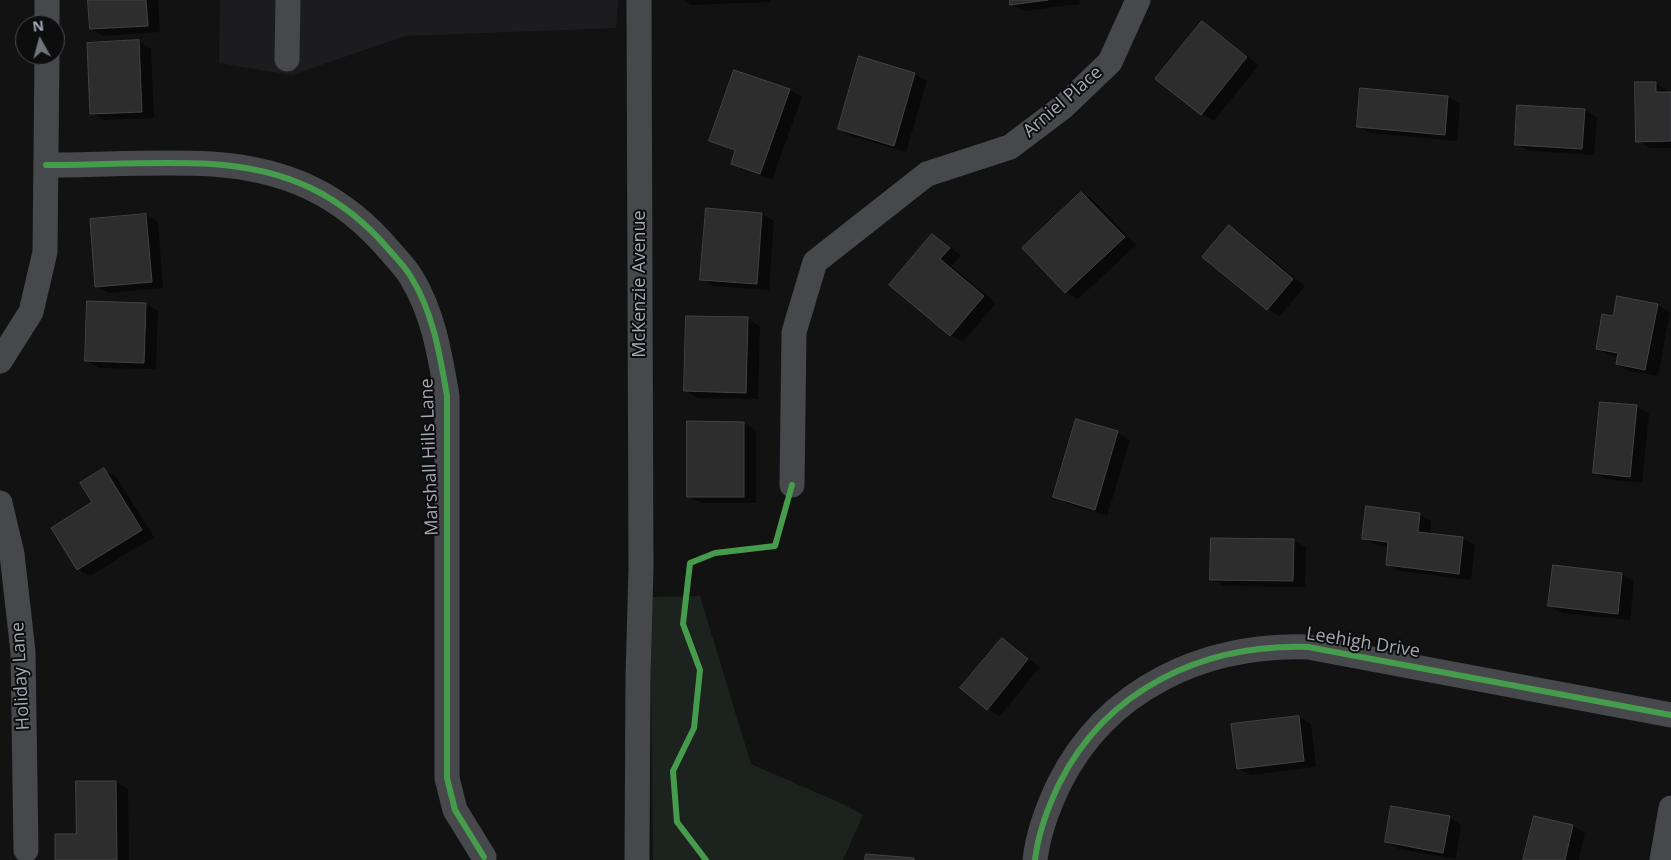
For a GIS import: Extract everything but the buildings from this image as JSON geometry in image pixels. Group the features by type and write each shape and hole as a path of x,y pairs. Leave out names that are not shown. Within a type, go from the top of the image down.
{"street":[{"path":"47,0 47,15"},
{"path":"287,59 288,0"},
{"name":"McKenzie Avenue","path":"637,860 641,568 639,0"},
{"name":"Arniel Place","path":"792,485 794,332 815,262 927,174 1010,147 1064,106 1110,62 1138,0"},
{"path":"0,361 31,312 45,252 47,65"},
{"name":"Marshall Hills Lane","path":"46,165 213,164 268,172 310,187 340,203 376,234 411,277 430,319 440,356 447,396 448,778 455,810 484,857"},
{"name":"Holiday Lane","path":"0,503 12,554 23,652 26,850"},
{"name":"Leehigh Drive","path":"1036,860 1042,828 1052,799 1087,738 1113,714 1159,680 1183,668 1227,654 1257,648 1308,647 1671,715"},
{"path":"1662,860 1671,808"}],"shaded area":[{"path":"220,0 618,0 616,28 405,36 292,75 219,63"},
{"path":"700,596 751,764 845,805 863,815 843,860 653,860 650,597"}],"cycle path":[{"path":"46,165 212,164 239,167 288,179 311,188 352,214 372,231 409,274 419,290 435,334 447,396 447,778 455,810 484,857"},
{"path":"706,860 677,822 673,771 694,728 700,670 683,624 690,563 715,553 775,546 792,485"},
{"path":"1035,860 1038,840 1059,784 1079,750 1104,722 1131,698 1162,678 1196,664 1232,654 1269,648 1308,647 1671,715"}]}
